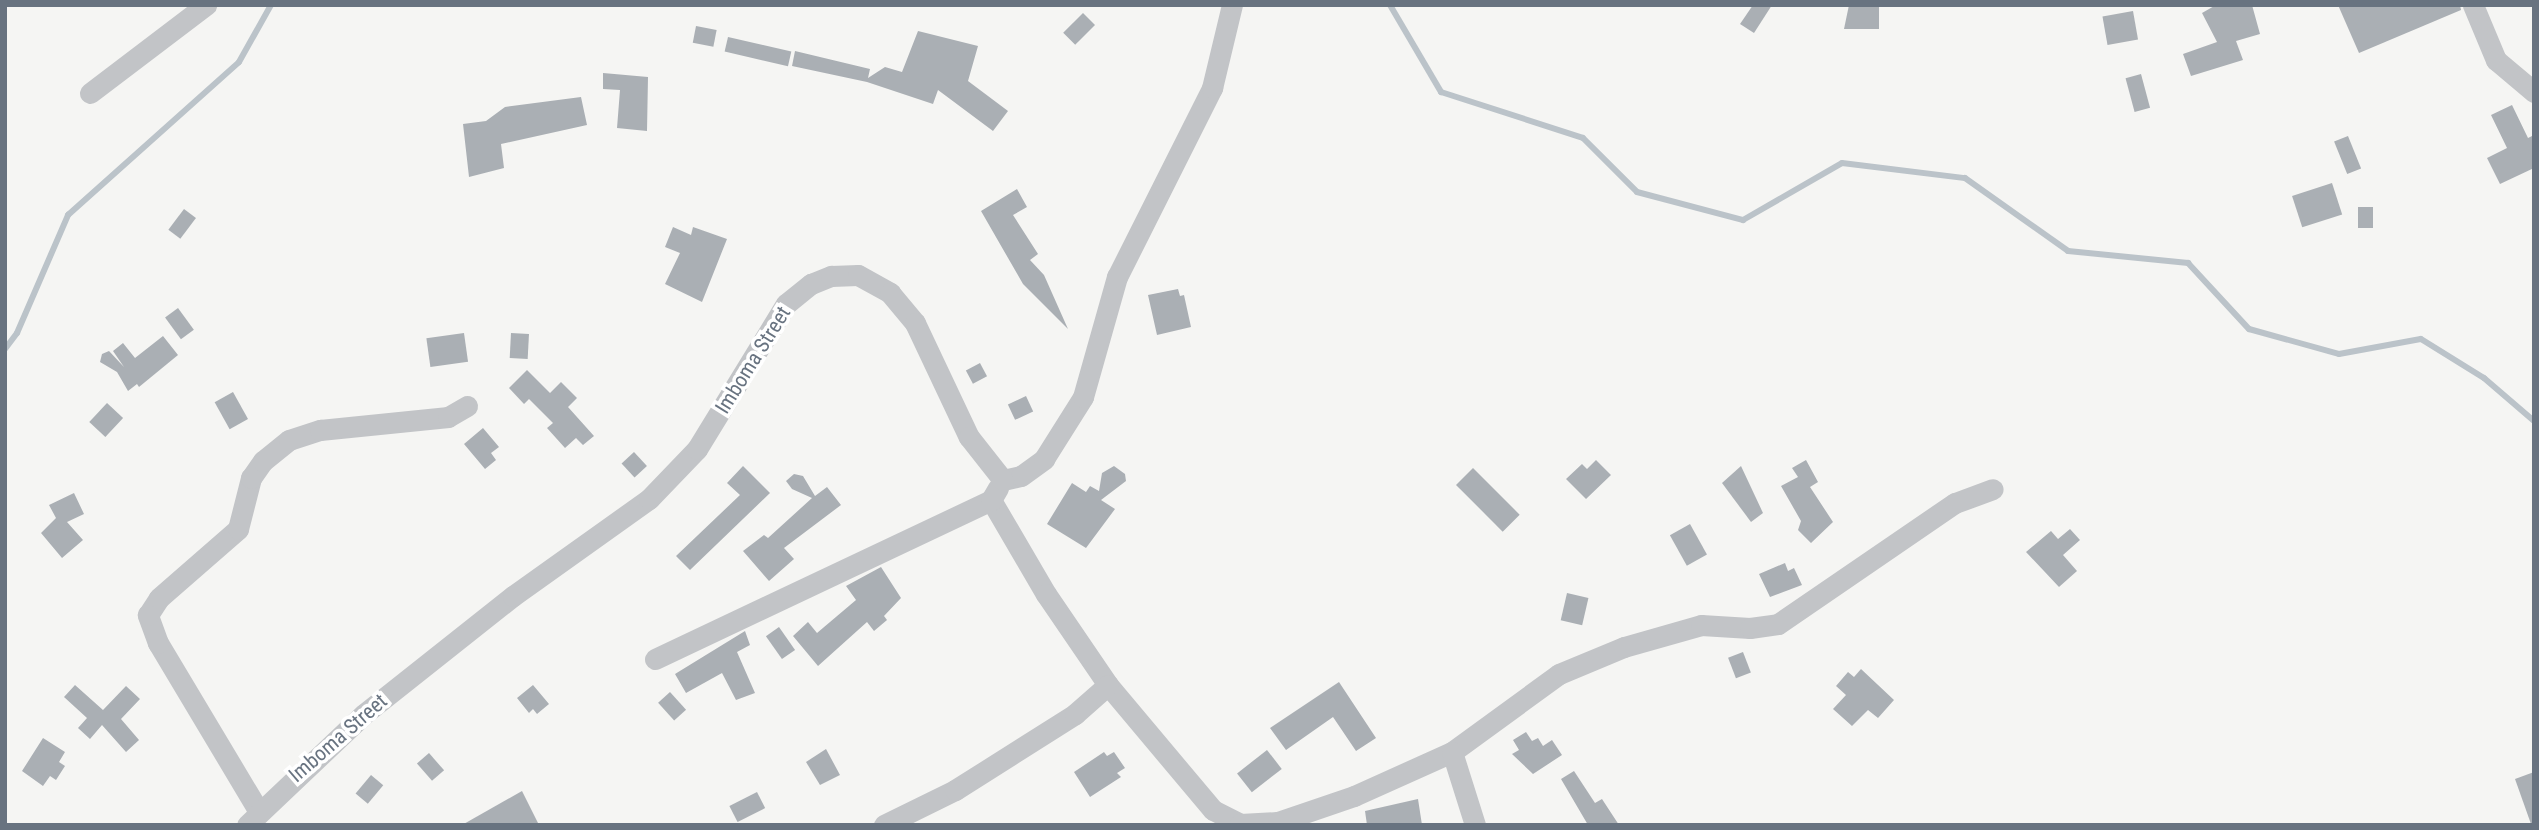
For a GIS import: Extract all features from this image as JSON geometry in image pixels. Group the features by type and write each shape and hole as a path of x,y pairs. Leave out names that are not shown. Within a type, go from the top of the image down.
{"street":[{"path":"90,93 206,5"},
{"path":"655,659 991,500 1003,481 1021,476 1044,459 1083,397 1116,277 1212,88 1232,5"},
{"path":"2473,5 2496,60 2534,92"},
{"name":"Imboma Street","path":"253,817 364,713 513,596 649,499 697,449 786,304 811,284 831,276 858,275 890,293 915,323 969,437 1003,481"},
{"path":"253,817 158,643 148,615 159,598 238,529 251,478 262,461 289,440 320,430 436,419 467,406"},
{"path":"991,500 1046,594 1108,685 1213,810 1240,824 1291,818 1354,796 1452,752 1559,674 1624,647 1701,625 1750,628 1778,624 1955,503 1993,489"},
{"path":"884,825 955,790 1075,714 1108,685"},
{"path":"1452,752 1475,825"}],"building":[{"path":"1753,5 1772,5 1754,33 1740,24"},
{"path":"1849,5 1879,5 1879,29 1844,29"},
{"path":"2216,5 2252,5 2260,34 2236,41 2243,60 2191,76 2183,54 2217,42 2202,13"},
{"path":"2338,5 2460,5 2461,10 2359,53"},
{"path":"2133,11 2138,40 2108,45 2102,16"},
{"path":"1083,13 1095,25 1075,45 1063,33"},
{"path":"696,26 717,30 713,47 693,43"},
{"path":"918,31 978,46 968,81 1008,111 993,131 938,90 933,104 867,82 792,66 795,51 870,69 868,78 885,67 902,72"},
{"path":"728,37 791,52 788,66 725,52"},
{"path":"603,73 648,77 647,131 617,128 620,90 603,89"},
{"path":"2141,74 2150,108 2135,112 2126,78"},
{"path":"581,97 587,125 501,144 504,168 469,177 463,124 486,121 505,107"},
{"path":"2512,105 2528,138 2534,135 2534,168 2500,184 2487,158 2507,148 2491,115"},
{"path":"2348,136 2361,168 2347,174 2334,142"},
{"path":"2332,183 2342,214 2302,227 2292,196"},
{"path":"1017,189 1027,207 1013,215 1038,254 1030,260 1044,275 1068,329 1023,284 981,211"},
{"path":"2358,207 2373,207 2373,228 2358,228"},
{"path":"184,209 196,218 180,239 168,230"},
{"path":"673,227 691,235 693,227 727,239 702,302 665,284 680,253 665,247"},
{"path":"1178,289 1180,296 1184,295 1191,327 1157,335 1148,295"},
{"path":"178,308 194,330 181,339 165,317"},
{"path":"464,333 468,362 430,367 426,338"},
{"path":"511,333 529,334 528,359 510,358"},
{"path":"163,336 178,355 139,387 137,384 128,391 117,372 100,362 102,354 109,351 124,367 113,351 123,343 135,358"},
{"path":"980,363 987,376 973,384 966,371"},
{"path":"527,370 550,393 561,382 577,398 568,407 594,436 583,445 576,438 565,448 547,428 553,423 529,399 524,404 509,388"},
{"path":"233,392 248,419 230,429 215,402"},
{"path":"1026,396 1033,411 1015,420 1008,404"},
{"path":"107,403 123,418 105,437 89,422"},
{"path":"483,428 499,447 491,453 496,460 485,469 464,444"},
{"path":"634,452 647,466 635,477 622,464"},
{"path":"1596,460 1611,475 1586,499 1566,479 1582,464 1587,469"},
{"path":"1806,460 1818,482 1810,487 1833,522 1811,543 1798,530 1801,521 1781,486 1798,477 1792,468"},
{"path":"743,466 770,493 690,570 676,556 740,495 727,483"},
{"path":"1114,466 1125,474 1126,481 1101,500 1115,509 1086,548 1047,524 1072,483 1086,492 1090,486 1099,491 1102,473"},
{"path":"1741,466 1763,513 1751,522 1722,483"},
{"path":"1473,468 1520,515 1503,532 1456,485"},
{"path":"794,474 803,476 815,496 827,487 841,505 784,548 794,559 769,581 743,551 764,535 768,538 812,498 792,489 786,481"},
{"path":"74,493 84,514 67,522 83,540 62,558 41,533 56,518 49,505"},
{"path":"1690,524 1707,555 1687,566 1670,535"},
{"path":"2070,529 2080,540 2063,555 2077,571 2059,587 2026,552 2051,531 2058,539"},
{"path":"1785,563 1788,571 1794,568 1802,585 1770,597 1759,574"},
{"path":"881,567 901,598 884,616 887,620 874,631 867,622 818,666 793,636 808,622 817,633 856,600 846,586"},
{"path":"1567,593 1588,598 1582,625 1561,620"},
{"path":"779,627 795,650 782,659 766,636"},
{"path":"745,631 750,645 737,652 755,693 736,700 722,673 686,693 675,674"},
{"path":"1743,652 1751,673 1736,678 1728,658"},
{"path":"1861,669 1894,700 1878,718 1868,710 1852,726 1833,709 1846,695 1836,686 1848,672 1854,677"},
{"path":"1339,682 1376,738 1356,751 1333,717 1286,750 1270,728"},
{"path":"75,685 103,710 126,686 140,699 121,719 139,740 126,752 102,725 90,739 78,728 87,718 64,697"},
{"path":"533,685 549,704 537,714 533,709 529,713 517,698"},
{"path":"670,692 686,710 674,721 658,703"},
{"path":"1526,732 1532,741 1538,738 1543,746 1552,740 1562,755 1533,774 1512,754 1519,750 1513,740"},
{"path":"43,738 65,752 59,762 65,766 56,780 50,776 43,786 22,771"},
{"path":"826,749 840,775 820,785 806,762"},
{"path":"1267,750 1282,769 1252,792 1237,773"},
{"path":"1104,752 1107,756 1114,752 1125,768 1117,773 1121,777 1090,797 1074,772"},
{"path":"429,753 444,770 432,781 417,763"},
{"path":"1574,771 1595,803 1602,799 1619,825 1588,825 1561,779"},
{"path":"2534,772 2534,823 2531,824 2515,779"},
{"path":"371,775 383,785 368,804 356,793"},
{"path":"522,791 539,825 462,825"},
{"path":"757,792 765,808 738,822 729,806"},
{"path":"1418,799 1422,825 1367,825 1365,811"}],"waterway":[{"path":"5,349 17,333 68,215 239,62 271,5"},
{"path":"1390,5 1441,92 1583,138 1637,192 1743,220 1842,163 1965,178 2068,251 2188,263 2249,329 2339,354 2421,339 2484,378 2534,421"}]}
